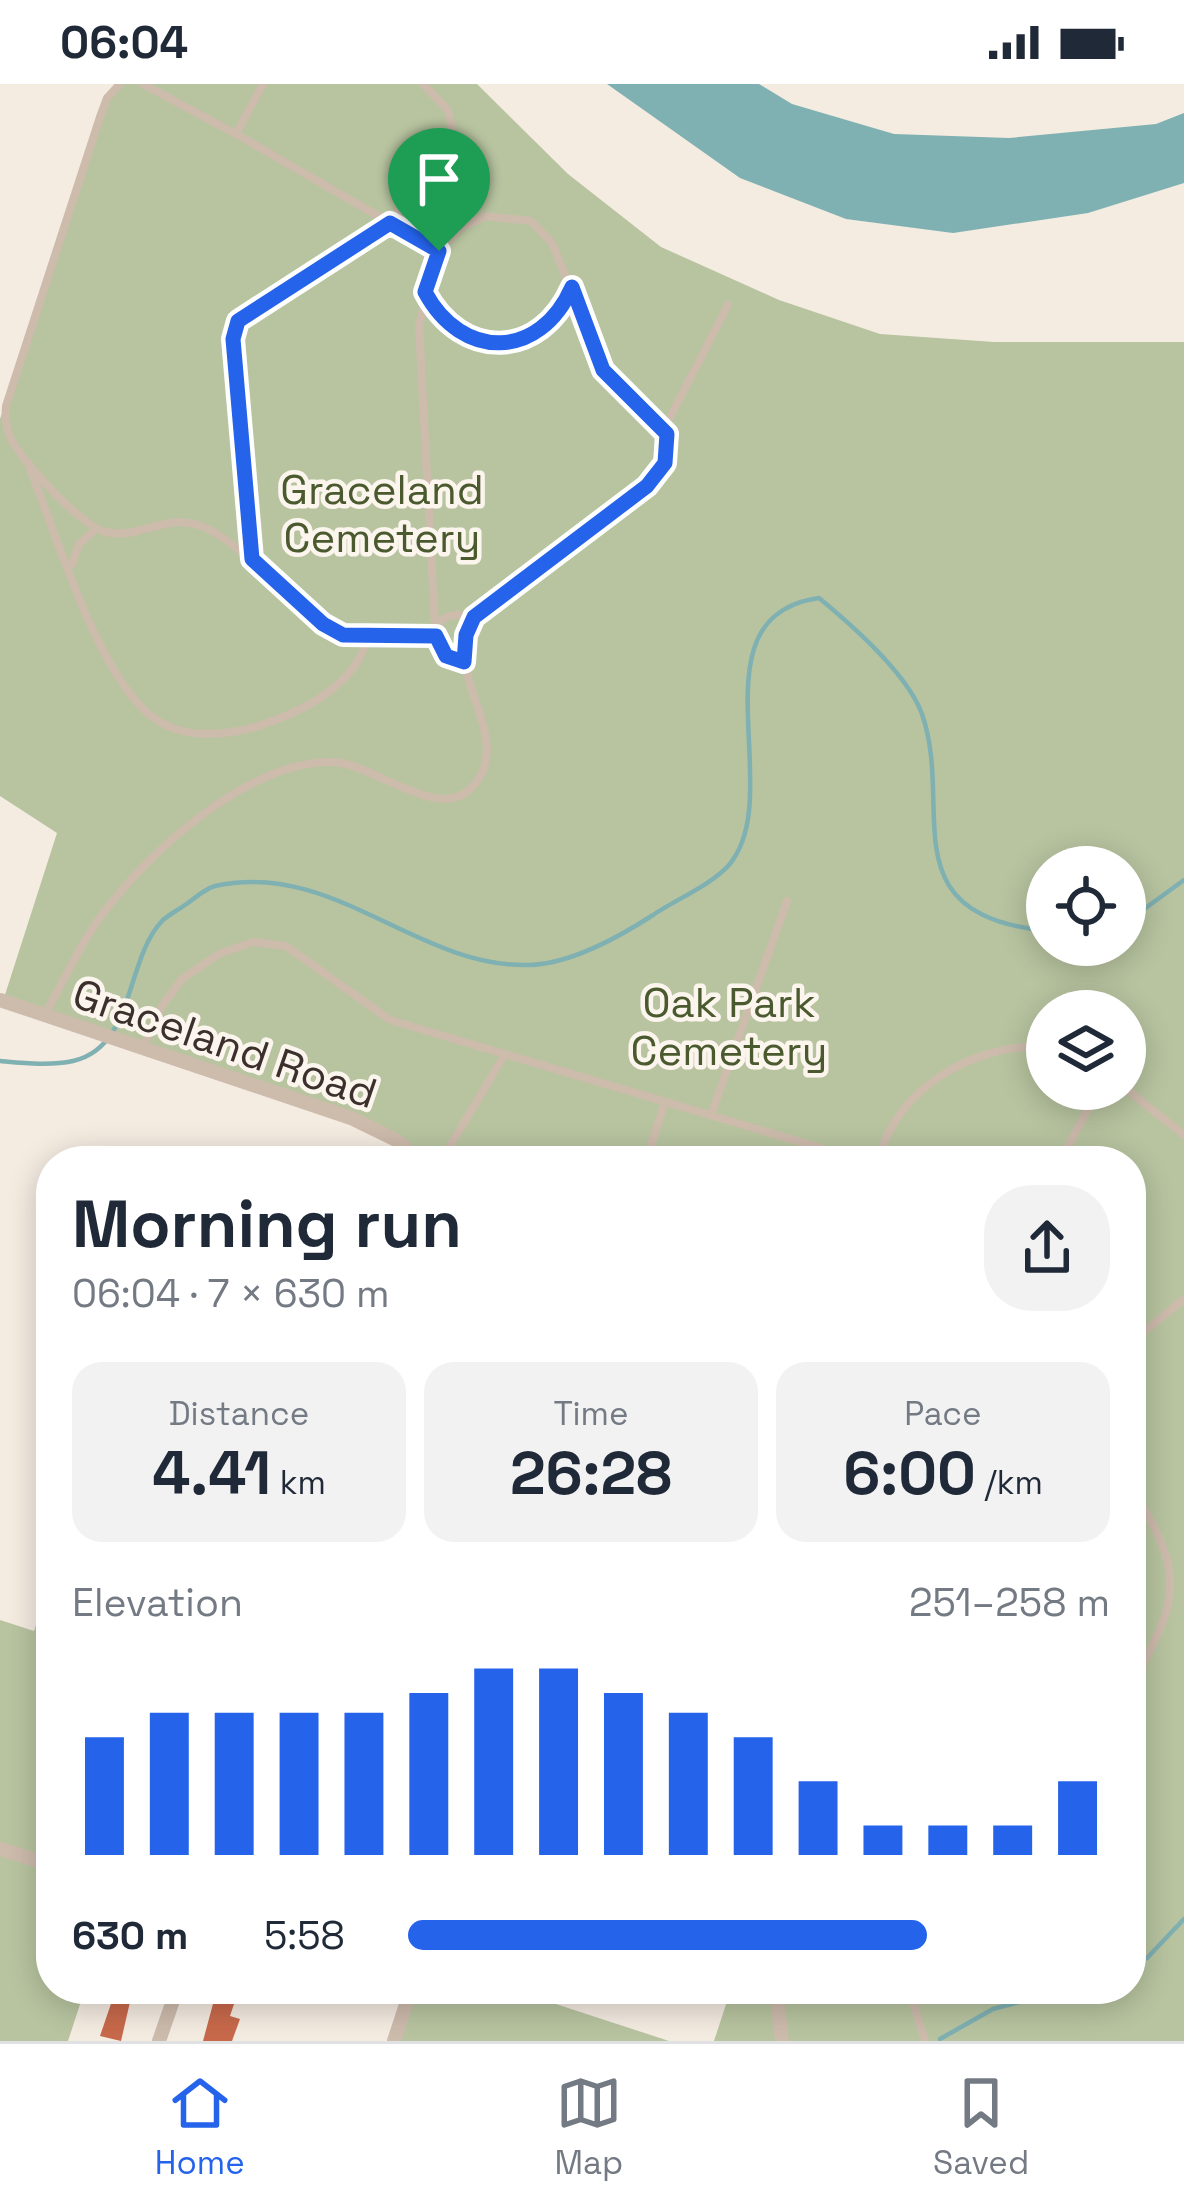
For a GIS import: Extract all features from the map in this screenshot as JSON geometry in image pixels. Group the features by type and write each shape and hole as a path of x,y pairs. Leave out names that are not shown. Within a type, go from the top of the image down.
{"street":[{"name":"Graceland Road","path":"0,1000 363,1122 403,1146"},
{"path":"0,1849 36,1860"},
{"path":"159,2041 172,2004"},
{"path":"394,2041 405,2004"},
{"path":"778,2004 782,2041"}],"lane":[{"path":"120,84 106,98 6,406 10,438 95,530 112,533 174,521 194,523 228,540 323,624 343,635 436,632"},
{"path":"143,84 439,251"},
{"path":"236,134 263,84"},
{"path":"252,559 233,339 238,321 390,223 453,133 448,110 423,84"},
{"path":"464,662 446,656 436,632 419,363 418,325 439,251 460,228 486,216 531,221 552,243 603,370 664,428"},
{"path":"425,292 436,313 456,328 478,341 505,344 530,337 548,324 572,287"},
{"path":"44,1016 104,912 174,839 230,794 293,766 335,761 368,769 426,796 447,799 468,791 481,771 485,744 479,700 464,662 470,625 495,599 647,486 665,463 664,428 728,305"},
{"path":"28,462 112,667 151,716 185,732 222,733 268,724 325,695 359,659 366,637"},
{"path":"72,572 79,544 95,530"},
{"path":"436,632 446,616 455,615 470,625"},
{"path":"710,1115 787,901"},
{"path":"141,1049 162,1006 182,979 219,954 253,942 286,946 390,1020 814,1146"},
{"path":"884,1146 891,1127 928,1085 974,1058 1026,1045"},
{"path":"450,1146 505,1054"},
{"path":"651,1146 665,1102"},
{"path":"1146,1105 1184,1135"},
{"path":"1068,1146 1088,1110"},
{"path":"1146,1328 1184,1298"},
{"path":"1146,1505 1165,1529 1180,1580 1146,1656"},
{"path":"914,2004 925,2041"}],"green space":[{"name":"Graceland Cemetery","path":"114,84 477,84 568,174 661,247 779,300 880,334 994,342 1184,342 1184,2041 714,2041 726,2004 1146,2004 1146,1146 403,1146 3,1001 57,833 0,796 0,419"},
{"path":"0,1620 34,1631 36,1625 36,2004 80,2004 68,2041 0,2041"},
{"path":"406,2004 556,2004 669,2041 394,2041"}],"water":[{"path":"607,84 759,84 792,104 894,134 1009,138 1156,124 1184,113 1184,183 1088,213 953,233 846,219 740,178"}],"building":[{"path":"111,2004 130,2004 121,2041 100,2036"},
{"path":"213,2004 234,2004 230,2016 240,2019 232,2041 203,2041"}],"waterway":[{"path":"0,1061 55,1063 93,1053 119,1021 141,957 162,921 215,886 258,882 298,888 448,950 487,961 543,964 576,955 625,932 729,865 745,834 750,796 749,672 759,637 780,612 819,598 863,636 915,698 930,750 937,852 946,880 965,903 997,921 1026,927"},
{"path":"1146,908 1184,880"},
{"path":"1146,1958 1184,1919"},
{"path":"940,2039 993,2009 1012,2004"}],"route":[{"path":"390,223 439,251 425,292 436,313 478,341 505,344 530,337 563,307 572,287 603,370 614,385 661,423 668,448 665,463 647,486 474,617 466,635 464,662 446,656 436,636 343,635 287,594 252,559 233,339 238,321 390,223"}],"park label":[{"name":"Oak Park Cemetery","path":"729,1026"}]}
